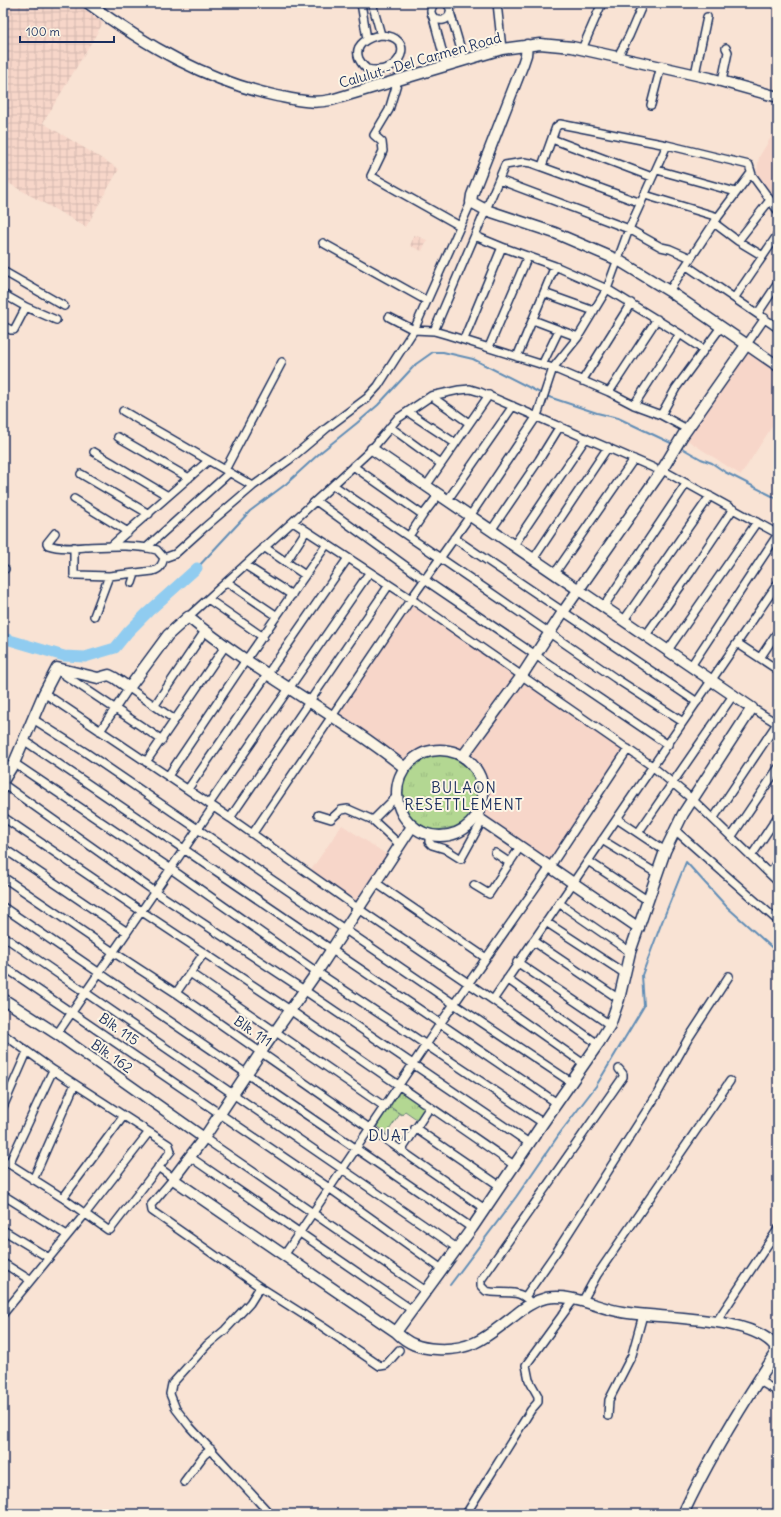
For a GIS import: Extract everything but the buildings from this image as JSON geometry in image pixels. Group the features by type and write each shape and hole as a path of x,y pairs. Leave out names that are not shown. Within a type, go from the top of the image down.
{"street":[{"name":"Calulut - Del Carmen Road","path":"88,3 150,45 187,64 238,86 300,101 314,102 331,100 502,49 527,45 557,45 660,66 722,81 778,97"},
{"path":"361,3 367,39"},
{"path":"372,3 381,35"},
{"path":"435,3 431,11 446,65"},
{"path":"446,3 449,6 464,60"},
{"path":"497,3 502,49"},
{"path":"582,50 602,3"},
{"path":"617,58 629,36 641,8 641,5 637,3"},
{"path":"433,17 439,20 445,20 450,12"},
{"path":"363,19 376,17"},
{"path":"695,74 707,17"},
{"path":"381,35 393,36 398,41 402,48 401,55 397,62 386,69 367,69 360,61 358,48 367,39 381,35"},
{"path":"164,558 175,554 204,526 253,486 289,460 327,428 367,398 388,372 414,330 471,202 472,195 523,64 527,45"},
{"path":"722,81 728,52 726,48"},
{"path":"651,105 660,66"},
{"path":"386,69 392,82 389,110 374,135 382,142 384,151 371,176 460,226"},
{"path":"542,166 556,127 560,124 667,145 749,165 751,173 778,211"},
{"path":"552,139 652,178"},
{"path":"253,833 537,416 554,368 578,337 607,288 629,229 667,145"},
{"path":"434,331 505,166 524,162 531,163 641,203"},
{"path":"657,170 736,192"},
{"path":"669,291 687,266 716,220 751,173"},
{"path":"499,180 629,229 662,247 680,252 691,258"},
{"path":"645,195 716,220 738,241 763,256"},
{"path":"738,241 770,200"},
{"path":"471,202 486,210 555,233 618,260 669,291 778,366"},
{"path":"735,297 778,234"},
{"path":"475,236 555,266 607,288 704,350"},
{"path":"322,243 427,302"},
{"path":"464,339 502,247"},
{"path":"489,348 528,256"},
{"path":"517,357 555,266"},
{"path":"687,266 735,297 778,328"},
{"path":"3,271 64,306"},
{"path":"758,313 778,283"},
{"path":"544,293 594,311"},
{"path":"3,294 26,307 56,320"},
{"path":"582,381 631,303"},
{"path":"3,326 14,330 26,307"},
{"path":"389,317 414,330 434,331 464,339 554,368 609,392 634,405 660,415 685,432"},
{"path":"463,756 521,677 579,589 662,470 685,432 765,318"},
{"path":"533,320 578,337"},
{"path":"609,392 658,320"},
{"path":"660,415 676,388 721,327"},
{"path":"542,365 559,330"},
{"path":"634,405 680,334"},
{"path":"146,548 227,472 282,362"},
{"path":"100,731 168,635 333,485 372,448 397,419 431,396 451,391 470,389 489,395 654,468"},
{"path":"426,486 489,395"},
{"path":"431,396 469,423"},
{"path":"447,501 513,406"},
{"path":"123,411 253,486"},
{"path":"408,412 455,443"},
{"path":"492,530 540,460 560,426"},
{"path":"390,427 441,464"},
{"path":"118,437 189,478"},
{"path":"514,545 586,438"},
{"path":"534,558 608,447"},
{"path":"372,448 447,501 555,572 734,694 752,708 778,723 713,819"},
{"path":"94,452 168,496"},
{"path":"555,572 634,459"},
{"path":"111,546 208,461"},
{"path":"353,466 423,515"},
{"path":"666,472 778,534 691,666"},
{"path":"81,474 148,514"},
{"path":"604,606 686,484"},
{"path":"333,485 615,678 683,722"},
{"path":"409,536 439,494"},
{"path":"624,620 710,496"},
{"path":"74,499 128,532"},
{"path":"316,501 425,580 668,745"},
{"path":"646,635 733,509"},
{"path":"293,522 369,573 390,585 521,677 652,766 693,800 778,882"},
{"path":"668,650 757,522"},
{"path":"286,562 306,532"},
{"path":"55,533 47,543 48,545 61,548 111,546 146,548 157,550 164,558"},
{"path":"454,538 696,702"},
{"path":"168,776 246,660 327,544"},
{"path":"264,547 305,575"},
{"path":"74,548 74,575 109,576 153,571 162,565 164,558"},
{"path":"188,789 348,558"},
{"path":"245,564 292,596"},
{"path":"57,1034 154,891 171,869 288,688 369,573"},
{"path":"132,583 135,574"},
{"path":"94,616 109,576"},
{"path":"227,582 277,616"},
{"path":"493,1000 778,583"},
{"path":"230,818 390,585"},
{"path":"208,599 263,637"},
{"path":"188,617 246,660 332,716 405,768"},
{"path":"155,705 205,631"},
{"path":"760,658 778,632"},
{"path":"737,643 778,670"},
{"path":"146,762 226,645"},
{"path":"56,669 58,667 98,678 110,676 115,678 175,720"},
{"path":"3,781 25,741 44,693 56,669"},
{"path":"56,669 162,740"},
{"path":"44,693 253,833 359,909 584,1064"},
{"path":"638,833 734,694"},
{"path":"396,1332 472,1228 610,1025 619,999 630,952 656,873 665,851 683,814 752,708"},
{"path":"33,719 85,752 197,830 571,1082"},
{"path":"25,741 557,1103"},
{"path":"285,1254 440,1024 550,867 628,749"},
{"path":"429,836 429,842 432,845 445,849 461,859 479,819 484,798 482,782 476,769 463,756 445,750 427,752 414,759 405,768 400,776 396,788 402,816 411,828 429,836 449,835 461,830 479,819"},
{"path":"14,763 171,869 317,972 427,1044 543,1123"},
{"path":"732,836 778,768"},
{"path":"3,784 154,891 304,990 530,1143"},
{"path":"373,820 397,796"},
{"path":"318,814 331,819 341,810 348,809 373,820 400,845"},
{"path":"752,856 778,816"},
{"path":"3,817 141,912 290,1010 514,1165"},
{"path":"479,819 639,928"},
{"path":"617,820 665,851"},
{"path":"399,1350 386,1365 380,1366 323,1327 260,1287 152,1211 151,1205 171,1177 190,1157 220,1115 261,1052 359,909 411,828"},
{"path":"675,830 778,921"},
{"path":"602,840 656,873"},
{"path":"474,885 489,894 520,847"},
{"path":"3,848 127,932"},
{"path":"495,853 510,863"},
{"path":"588,861 648,900"},
{"path":"770,873 778,861"},
{"name":"Blk. 111","path":"3,877 112,952 176,993 485,1209"},
{"path":"376,883 486,958"},
{"path":"559,903 630,952"},
{"path":"3,907 472,1228"},
{"path":"546,922 624,974"},
{"path":"3,936 457,1248"},
{"path":"533,941 619,999"},
{"path":"176,993 204,953"},
{"path":"518,962 610,1025"},
{"name":"Blk. 115","path":"3,966 329,1188 442,1269"},
{"path":"190,973 385,1107"},
{"path":"158,1167 396,1332 406,1342 417,1346 446,1350 474,1345 528,1300 656,1096 688,1039 729,976"},
{"path":"507,979 598,1044"},
{"name":"Blk. 162","path":"3,999 57,1034 204,1138"},
{"path":"3,1034 53,1070 169,1145 171,1151 110,1230 106,1229 63,1198 6,1162 53,1070"},
{"path":"3,1107 27,1052"},
{"path":"619,1069 623,1074 623,1077 481,1280 481,1286 486,1291 515,1293 528,1300 534,1301 555,1297 569,1297 596,1307 621,1312 717,1321 756,1332 772,1342 777,1351 738,1411 683,1514"},
{"path":"466,1514 531,1410 538,1402 538,1396 529,1380 526,1365 601,1269 730,1081"},
{"path":"33,1180 75,1084"},
{"path":"401,1151 430,1107"},
{"path":"63,1198 123,1116"},
{"path":"415,1128 500,1186"},
{"path":"3,1314 85,1214 149,1132"},
{"path":"204,1138 426,1291"},
{"path":"190,1157 412,1310"},
{"path":"3,1195 67,1235"},
{"path":"717,1321 778,1229"},
{"path":"3,1230 49,1258"},
{"path":"3,1263 30,1280"},
{"path":"260,1287 250,1303 225,1330 207,1345 172,1384 170,1389 171,1398 176,1409 270,1514"},
{"path":"608,1416 609,1400 632,1355 643,1315"},
{"path":"758,1380 778,1392"},
{"path":"184,1482 201,1458 211,1449"}],"shaded area":[{"path":"3,3 76,3 103,23 43,123 119,169 86,227 3,180"},
{"path":"778,131 778,202 774,204 757,172 759,157 773,134"},
{"path":"414,235 427,240 422,251 410,246"},
{"path":"745,350 778,371 778,417 741,475 687,440"},
{"path":"410,603 516,675 464,752 447,743 412,751 403,764 336,715"},
{"path":"521,680 624,749 548,864 482,818 486,809 486,790 480,764 470,755"},
{"path":"342,825 389,856 359,903 311,870"}],"green space":[{"path":"446,753 472,770 476,793 475,808 467,821 460,825 433,831 418,823 407,813 400,784 417,759"},
{"path":"401,1089 427,1107 418,1120 405,1111 402,1115 389,1106"},
{"path":"389,1107 400,1114 387,1133 377,1126"}],"waterway":[{"path":"197,568 250,511 286,484 321,452 378,405 416,364 433,352 443,352 473,359 542,394"},
{"path":"546,396 597,413 618,418 673,444"},
{"path":"680,447 778,499"},
{"path":"3,638 64,656 85,657 115,648 128,632 148,612 197,568"},
{"path":"450,1285 516,1197 560,1133 596,1086 644,1006 642,975 686,862 727,907 778,953"}],"district":[{"name":"BULAON RESETTLEMENT","path":"464,796"},
{"name":"DUAT","path":"389,1135"}]}
